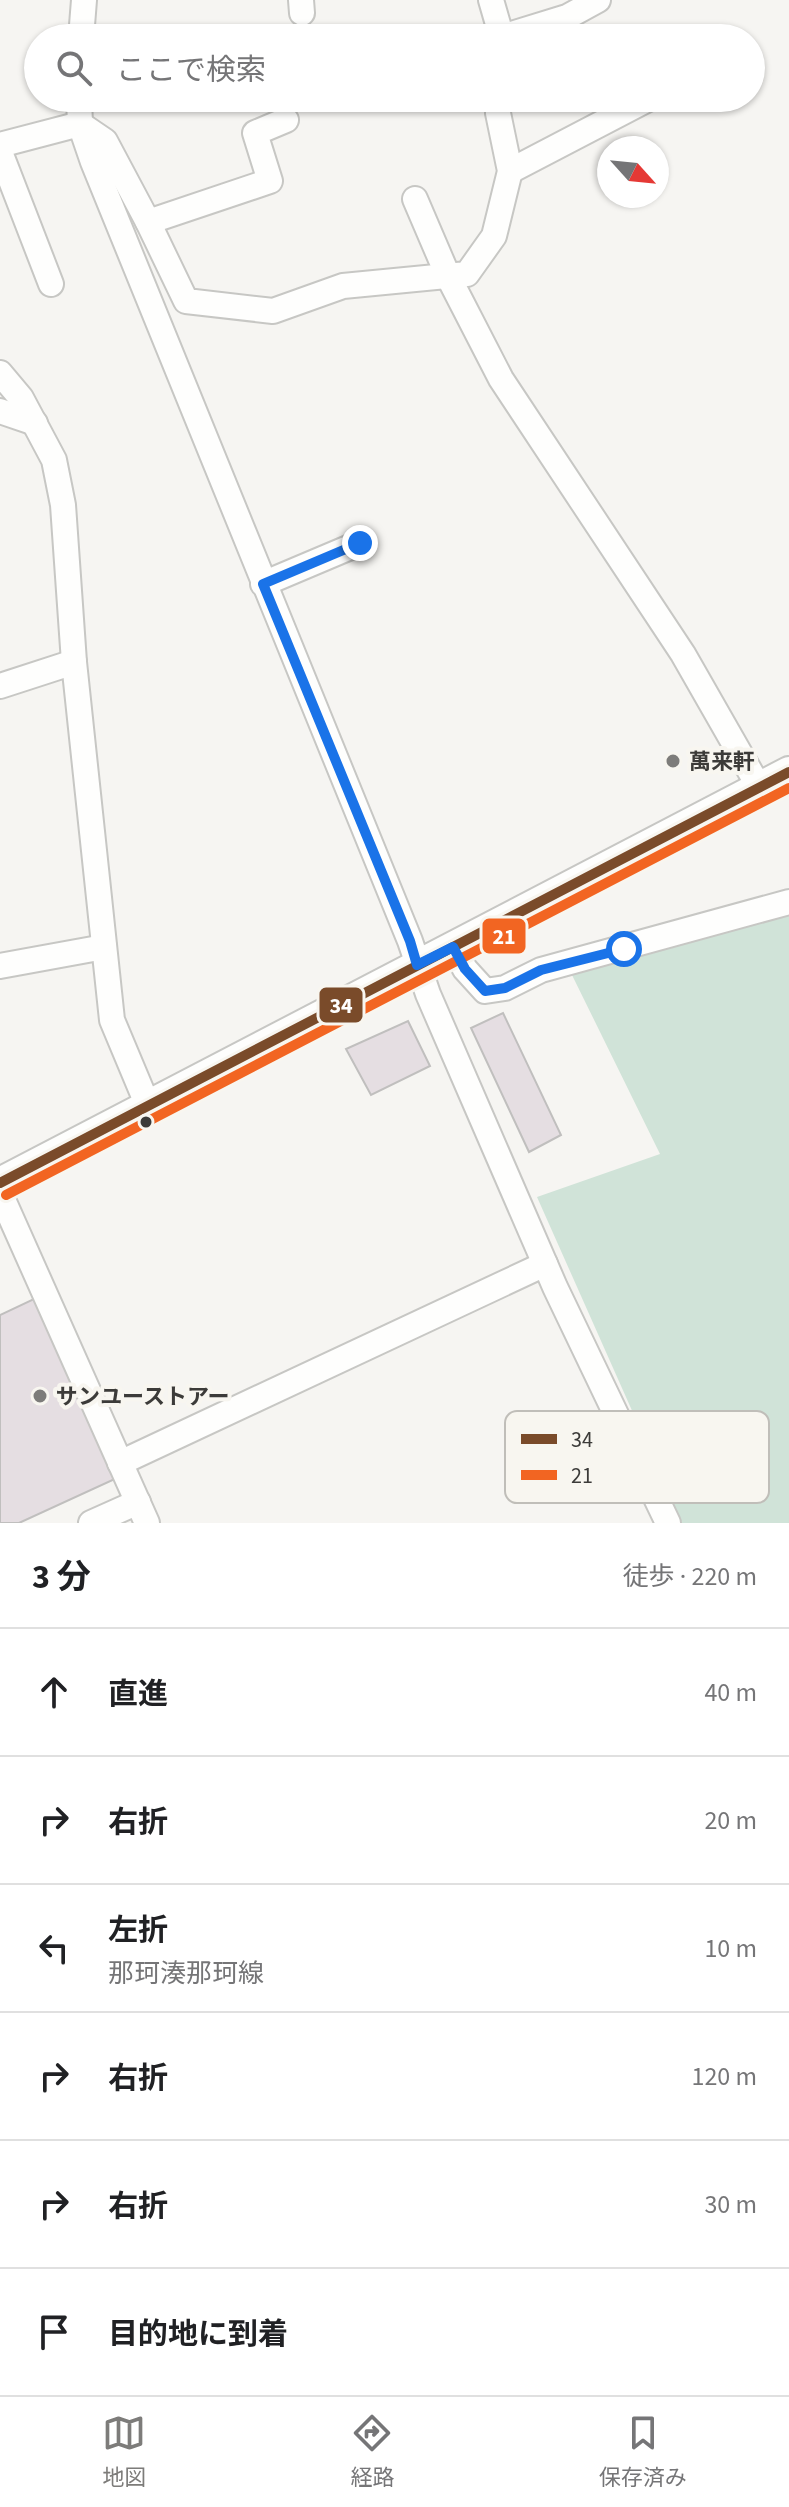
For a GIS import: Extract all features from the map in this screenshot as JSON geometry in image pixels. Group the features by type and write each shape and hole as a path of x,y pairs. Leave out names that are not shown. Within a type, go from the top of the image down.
{"main road":[{"path":"0,1183 789,772"}],"street":[{"path":"82,24 84,0"},
{"path":"491,0 498,24"},
{"path":"545,24 567,17 598,0"},
{"path":"80,112 80,124 99,177 410,941 417,965 545,1264 615,1411"},
{"path":"0,145 80,124 105,141 186,301 273,311 343,286 467,274 494,236 510,171 498,112"},
{"path":"510,171 623,112"},
{"path":"148,222 270,181 255,133 286,120"},
{"path":"0,152 51,284"},
{"path":"415,199 448,276 501,379 683,654 759,787"},
{"path":"0,373 21,398 54,460 63,505 74,662 112,1020 148,1106"},
{"path":"0,411 35,423"},
{"path":"263,584 360,543"},
{"path":"0,686 74,662"},
{"path":"453,947 465,969 485,991 505,988 541,970 789,902"},
{"path":"0,966 104,947"},
{"path":"0,1193 142,1513 91,1523"},
{"path":"120,1463 545,1264"},
{"path":"659,1503 668,1523"}],"green space":[{"path":"789,915 789,1523 682,1523 673,1503 769,1503 769,1411 632,1411 537,1197 660,1154 572,975"}],"building":[{"path":"503,1013 561,1135 529,1152 471,1028"},
{"path":"408,1021 430,1066 371,1095 346,1049"},
{"name":"サンユーストアー","path":"36,1298 117,1478 19,1523 0,1523 0,1315"}],"transit line":[{"name":"34","path":"0,1183 789,772"},
{"name":"21","path":"6,1195 789,788"}],"place":[{"name":"萬来軒","path":"673,761"},
{"name":"サンユーストアー","path":"40,1396"}],"route":[{"path":"360,543 263,584 410,941 417,965 453,947 465,969 485,991 505,988 541,970 624,949"}]}
